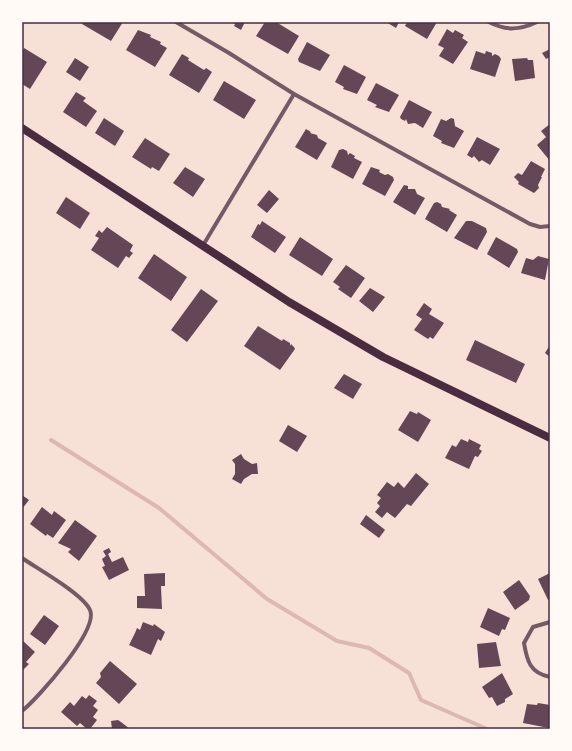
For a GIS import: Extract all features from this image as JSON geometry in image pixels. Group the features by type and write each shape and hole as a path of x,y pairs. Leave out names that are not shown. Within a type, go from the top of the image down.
{"main road":[{"path":"22,128 202,247 289,302 383,357 550,438"}],"street":[{"path":"176,22 294,94 530,224 540,227 550,226"},
{"path":"489,22 507,29 525,28 537,22"},
{"path":"202,247 294,94"},
{"path":"22,558 81,598 90,610 92,621 87,631 50,684 22,711"},
{"path":"550,622 533,627 524,643 527,657 533,669 539,675 550,677"}],"building":[{"path":"83,22 123,22 111,41 82,24"},
{"path":"232,22 245,22 241,30 234,26 235,24"},
{"path":"265,22 276,22 299,36 288,54 256,36"},
{"path":"386,22 399,22 396,28"},
{"path":"407,22 437,22 427,39 405,26"},
{"path":"447,29 453,33 455,30 464,35 462,38 468,42 453,64 439,56 444,48 438,45"},
{"path":"138,30 151,35 150,37 161,42 160,44 167,48 155,67 126,50"},
{"path":"307,42 330,55 320,71 299,62 298,59"},
{"path":"24,48 47,62 30,89 22,84 22,52"},
{"path":"550,49 550,57 546,59 542,53"},
{"path":"476,51 485,54 486,51 492,53 492,56 495,54 499,56 501,59 495,77 470,69"},
{"path":"182,54 189,58 188,60 204,70 206,68 212,72 199,93 169,75"},
{"path":"75,58 89,67 80,81 66,72"},
{"path":"527,58 528,60 533,60 535,78 515,81 512,59"},
{"path":"344,65 366,77 357,94 343,89 344,87 335,82"},
{"path":"224,81 256,100 244,119 213,100"},
{"path":"376,83 399,95 389,112 375,107 377,105 367,100"},
{"path":"76,92 86,98 83,101 97,111 86,127 63,112"},
{"path":"409,100 432,112 423,128 415,123 408,124 406,119 405,121 400,117"},
{"path":"104,118 124,131 115,146 95,133"},
{"path":"451,118 454,119 455,126 464,131 454,148 441,143 442,141 433,136 441,119 446,121"},
{"path":"550,124 550,161 537,145 546,137 541,131"},
{"path":"306,129 327,143 317,160 295,147"},
{"path":"477,137 500,149 490,165 482,160 479,162 474,156 472,158 467,155"},
{"path":"145,138 170,154 159,171 152,167 151,169 132,157"},
{"path":"343,149 347,151 348,155 350,153 355,156 354,158 362,162 353,179 331,167 339,150"},
{"path":"531,161 545,169 538,185 539,188 534,193 518,184 519,182 514,177 518,173 522,175"},
{"path":"185,167 205,179 193,197 173,183"},
{"path":"371,167 380,170 379,172 385,175 388,174 393,177 394,180 385,196 362,184"},
{"path":"404,185 408,186 408,189 415,189 417,194 425,198 415,215 393,202"},
{"path":"269,190 279,199 267,213 257,205"},
{"path":"66,197 90,213 80,229 56,213"},
{"path":"437,202 441,204 442,207 450,209 449,210 457,215 447,232 425,219 434,203"},
{"path":"262,221 286,237 275,253 251,237 258,224 260,225"},
{"path":"466,221 472,221 486,228 487,232 477,250 454,238"},
{"path":"107,227 133,245 130,251 133,253 129,258 126,256 118,268 91,250 99,238 95,236 99,230 102,233"},
{"path":"300,237 333,259 322,276 289,255"},
{"path":"496,237 517,249 518,252 509,268 487,254"},
{"path":"154,254 187,277 171,301 138,278"},
{"path":"538,256 549,259 545,280 521,273 526,258 533,260"},
{"path":"346,265 365,278 351,298 338,289 340,287 333,282"},
{"path":"370,288 385,297 373,312 359,301"},
{"path":"201,289 218,301 187,342 171,330"},
{"path":"424,303 432,309 429,314 444,323 433,339 430,337 428,339 414,330 422,319 416,315"},
{"path":"258,326 282,341 283,339 290,343 290,346 291,344 295,349 280,370 244,346"},
{"path":"475,340 525,364 516,383 466,360"},
{"path":"550,345 550,357 545,353"},
{"path":"344,374 362,384 353,399 334,388"},
{"path":"410,411 417,414 418,412 431,420 418,442 398,430"},
{"path":"288,425 307,436 297,452 279,441"},
{"path":"461,439 468,442 469,439 481,445 479,449 482,451 478,457 475,456 469,469 445,458 452,445 456,447"},
{"path":"241,454 244,459 252,464 257,463 258,474 252,474 244,479 241,484 232,479 235,474 235,464 232,460"},
{"path":"416,473 429,484 411,506 407,504 395,518 387,512 382,518 375,512 380,506 377,503 381,498 377,495 387,482 394,487 398,482 404,488"},
{"path":"22,495 29,500 22,509"},
{"path":"42,507 52,515 54,511 66,520 53,538 47,534 46,536 30,524"},
{"path":"366,515 385,530 379,538 360,524"},
{"path":"75,520 97,536 79,561 68,552 71,549 58,543"},
{"path":"109,548 111,552 108,554 112,562 123,557 129,570 109,580 102,567 105,566 102,559 106,556 103,551"},
{"path":"165,573 165,586 161,586 162,609 137,608 137,596 145,596 144,574"},
{"path":"550,573 550,599 548,600 538,579"},
{"path":"519,580 530,596 529,600 515,610 503,592"},
{"path":"488,608 510,618 505,630 502,629 499,636 480,627"},
{"path":"44,615 59,626 45,645 30,634"},
{"path":"143,622 153,626 154,624 165,632 161,641 158,639 151,655 129,645 137,628 140,630"},
{"path":"22,640 35,652 26,662 29,664 22,671"},
{"path":"496,642 501,666 479,668 477,644"},
{"path":"110,661 137,684 119,704 96,683 101,677 100,673"},
{"path":"502,673 513,694 505,699 505,702 497,706 492,697 489,698 482,687"},
{"path":"89,695 97,701 93,706 98,710 93,717 97,720 90,729 87,729 80,723 77,726 61,712 70,702 74,706 82,696 86,699"},
{"path":"538,703 550,705 549,728 523,723 527,704 537,705"},
{"path":"118,720 130,729 112,729 111,721"}],"waterway":[{"path":"51,440 159,508 267,599 337,641 369,648 409,673 421,700 487,729"}]}
